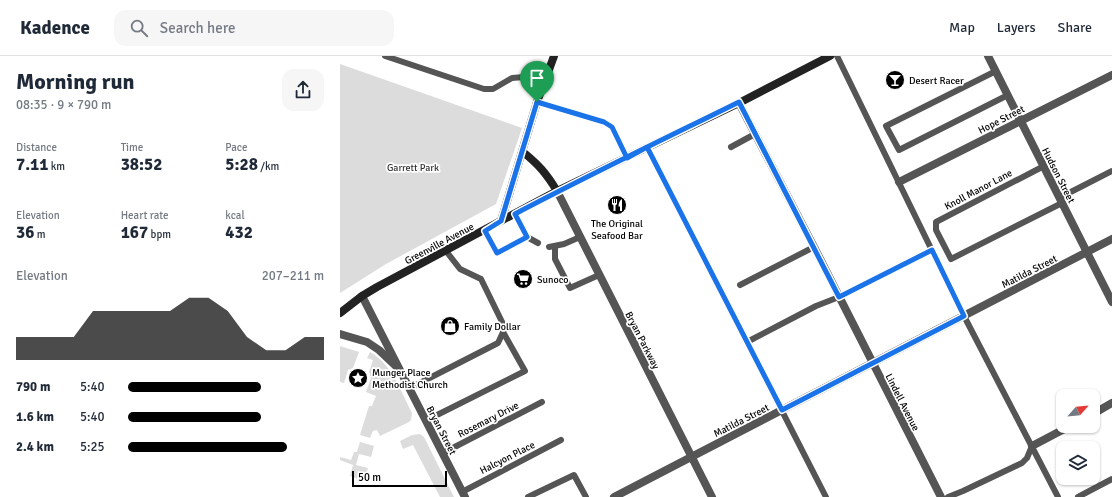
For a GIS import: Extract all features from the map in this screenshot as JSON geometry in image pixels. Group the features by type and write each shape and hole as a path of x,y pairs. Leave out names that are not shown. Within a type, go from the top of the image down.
{"main road":[{"path":"501,221 537,102 554,56"},
{"name":"Greenville Avenue","path":"340,313 362,296 557,191 627,158 830,56"},
{"path":"523,152 537,163 546,173 557,191"}],"street":[{"name":"Hudson Street","path":"988,56 1112,302"},
{"name":"Hope Street","path":"899,182 1112,75"},
{"name":"Lindell Avenue","path":"739,102 941,497"},
{"name":"Bryan Parkway","path":"557,191 712,497"},
{"name":"Matilda Street","path":"614,497 1112,239"},
{"name":"Bryan Street","path":"362,296 464,494"},
{"name":"Bryan Street","path":"340,334 367,342 379,350 402,372"},
{"path":"1100,410 1112,403"},
{"path":"1032,446 1057,433"}],"lane":[{"path":"385,56 484,89 494,90 512,78 524,77 544,85"},
{"path":"837,56 964,316 1058,497"},
{"path":"996,71 886,126 899,150 1008,95"},
{"path":"537,102 604,122 612,127 627,158"},
{"path":"731,147 756,134"},
{"path":"647,147 826,497"},
{"name":"Knoll Manor Lane","path":"1044,166 936,222 936,230 951,259 1061,200"},
{"path":"1061,200 1112,171"},
{"path":"515,214 527,237 538,243"},
{"path":"485,231 497,253 527,237"},
{"path":"580,237 564,244 552,247 555,259 570,288 599,275"},
{"path":"740,285 814,247"},
{"path":"747,342 816,306 839,297 932,250"},
{"path":"410,388 498,343 505,328 481,279 460,270 446,251"},
{"path":"426,420 525,371 503,332"},
{"name":"Rosemary Drive","path":"443,453 542,402"},
{"name":"Halcyon Place","path":"464,494 561,440"},
{"path":"948,497 1022,463 1027,458 1032,446"},
{"path":"528,497 574,475 586,497"},
{"path":"1078,497 1112,479"}],"green space":[{"name":"Garrett Park","path":"340,64 522,128 496,204 386,264 340,293"},
{"path":"340,346 359,352 353,368 348,370 344,383 340,382"},
{"path":"370,352 378,357 390,371 412,413 411,420 409,422 380,436 377,430 373,431 370,438 360,435 369,406 372,406 376,396 366,392 371,378 369,372 373,360 367,358"},
{"path":"420,434 424,437 454,497 440,497 413,445 403,449 400,441 412,435"},
{"path":"360,442 374,446 371,457 359,454 356,465 368,468 365,477 358,479 350,476 353,465 340,460 340,457 351,460 354,452 357,452"}],"place":[{"name":"Desert Racer","path":"895,80"},
{"name":"The Original Seafood Bar","path":"617,205"},
{"name":"Sunoco","path":"523,279"},
{"name":"Family Dollar","path":"450,326"},
{"name":"Munger Place Methodist Church","path":"358,378"}],"route":[{"path":"537,102 501,221 485,231 497,253 527,237 515,214 557,191 627,158 647,147 739,102 839,297 932,250 964,316 782,410 647,147 627,158 612,127 604,122 537,102"}]}
